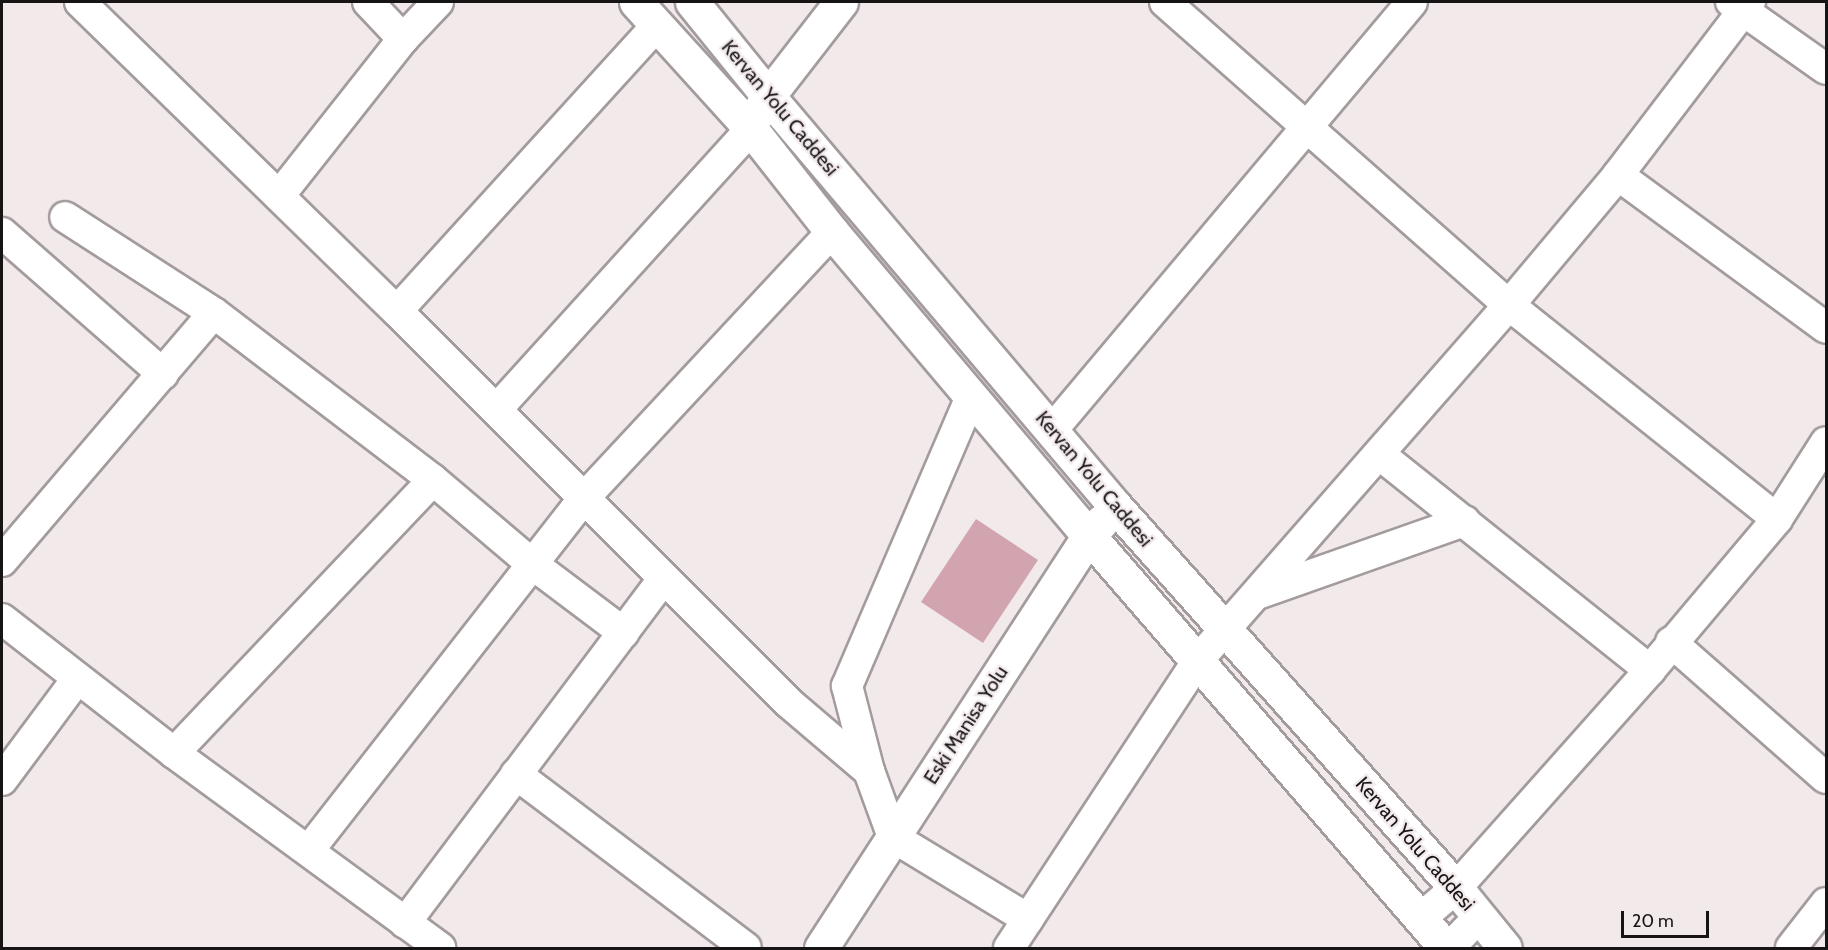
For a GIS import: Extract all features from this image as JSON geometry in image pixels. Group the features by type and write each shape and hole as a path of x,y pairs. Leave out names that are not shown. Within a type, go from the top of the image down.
{"main road":[{"name":"Kervan Yolu Caddesi","path":"692,2 768,96 1115,506 1456,888 1505,948"},
{"path":"751,129 768,96 841,2"},
{"name":"Kervan Yolu Caddesi","path":"646,13 751,129 832,232 1089,536 1447,948"},
{"name":"Eski Manisa Yolu","path":"821,948 1089,536 1115,506"}],"street":[{"path":"80,2 397,311 789,703 869,771"},
{"path":"368,2 403,39"},
{"path":"279,196 403,39 438,2"},
{"path":"1165,2 1509,305 1777,519"},
{"path":"1052,430 1412,2"},
{"path":"1009,948 1198,660 1509,305 1618,175 1741,5 1827,69"},
{"path":"397,311 646,13"},
{"path":"496,410 751,129"},
{"path":"1618,175 1827,328"},
{"path":"65,218 214,313 433,480 531,563 624,633"},
{"path":"309,850 584,498 832,232"},
{"path":"2,233 163,374"},
{"path":"2,561 214,313"},
{"path":"971,396 847,686 869,771 893,837 1028,919"},
{"path":"1421,918 1456,888 1650,670 1671,642 1777,519 1827,442"},
{"path":"1379,454 1650,670"},
{"path":"174,753 433,480"},
{"path":"1257,594 1465,521"},
{"path":"405,923 664,578"},
{"path":"2,619 174,753 440,948"},
{"path":"1671,642 1827,778"},
{"path":"2,780 77,679"},
{"path":"516,774 746,948"},
{"path":"1791,948 1827,903"},
{"path":"1447,948 1479,917"}],"building":[{"path":"976,519 1038,560 983,643 921,602"}]}
